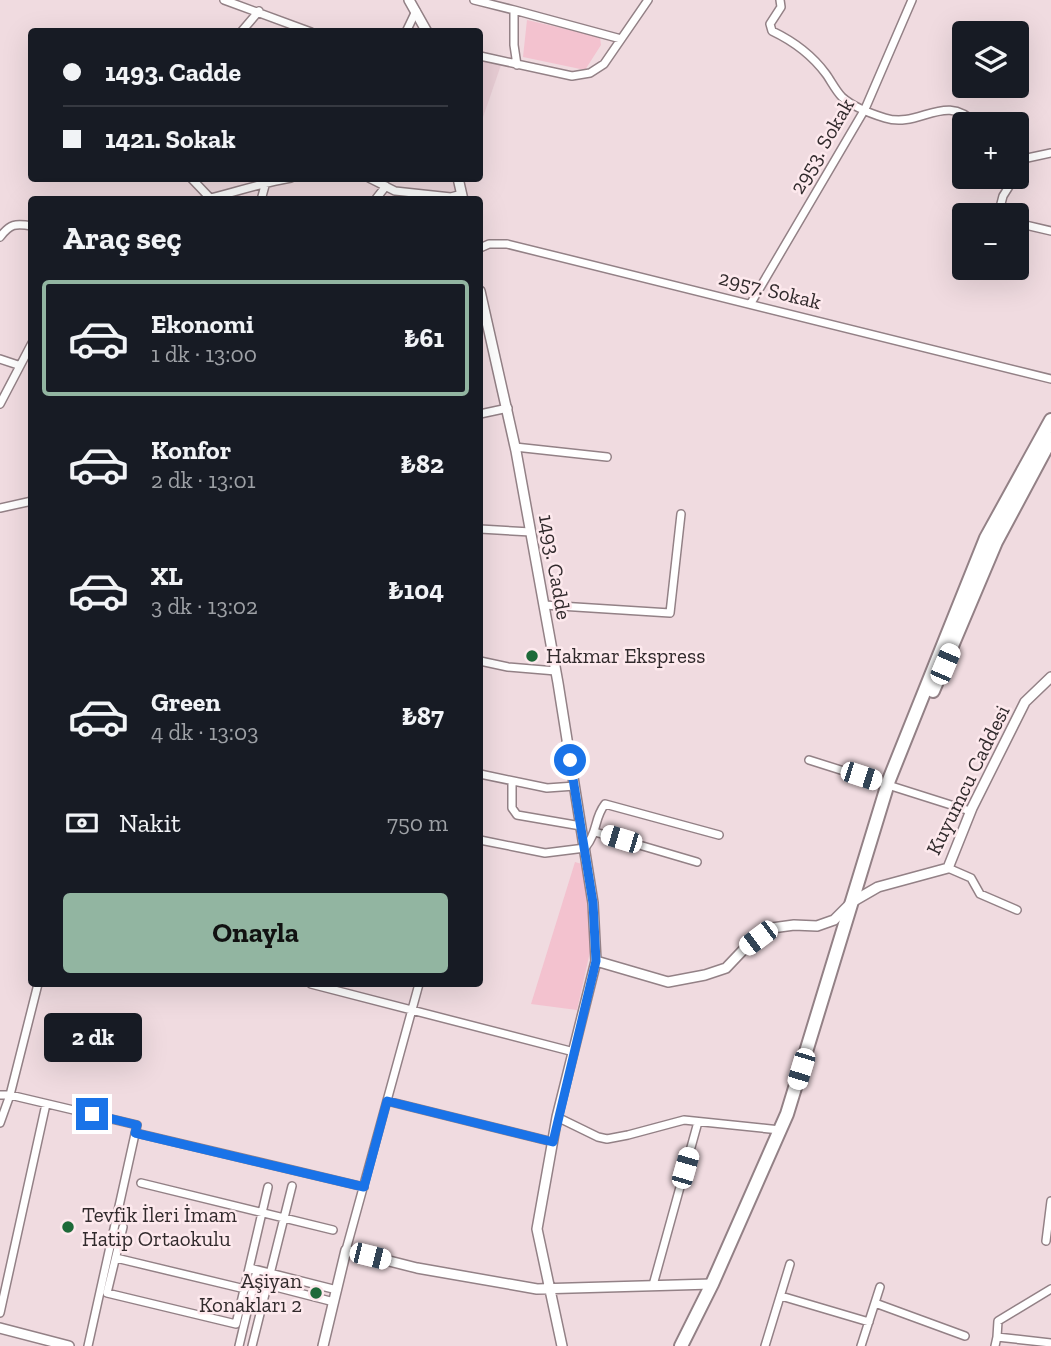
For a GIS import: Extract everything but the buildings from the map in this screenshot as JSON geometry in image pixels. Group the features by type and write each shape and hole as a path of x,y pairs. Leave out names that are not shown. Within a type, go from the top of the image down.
{"highway":[{"path":"688,1346 794,1115 890,785 986,538 1051,420"},
{"path":"890,785 996,542 1051,439"},
{"path":"681,1346 712,1284 787,1114 857,898"}],"street":[{"path":"224,0 301,28"},
{"path":"409,0 425,28"},
{"path":"474,0 621,39"},
{"path":"483,57 572,76 590,73 604,64 648,0"},
{"path":"780,0 781,7 770,24 772,32 802,49 825,72 842,97 888,120 914,119 941,110 953,109 959,112"},
{"name":"2953. Sokak","path":"751,303 865,109 912,0"},
{"path":"514,10 517,65"},
{"path":"244,28 259,11"},
{"path":"408,28 416,11"},
{"path":"1029,158 1051,153"},
{"path":"194,182 206,196"},
{"path":"218,196 266,182"},
{"path":"262,196 266,182"},
{"path":"378,182 395,191 442,196"},
{"path":"378,196 386,186"},
{"path":"0,237 9,226 18,223 28,225"},
{"path":"1029,225 1051,230"},
{"name":"2957. Sokak","path":"483,247 507,244 1051,379"},
{"name":"1493. Cadde","path":"483,304 508,408 531,532 593,903 596,961 557,1117 537,1229 562,1346"},
{"path":"0,404 28,349"},
{"path":"0,359 18,365"},
{"path":"483,413 508,408"},
{"path":"515,447 607,457"},
{"path":"0,508 28,502"},
{"path":"544,604 670,613 681,514"},
{"path":"483,530 531,532"},
{"path":"483,662 508,667 556,671"},
{"name":"Kuyumcu Caddesi","path":"596,961 668,982 705,975 726,968 745,948 772,928 817,926 835,920 857,898 878,887 948,868 971,811 1025,702 1051,677"},
{"path":"809,760 971,811"},
{"path":"483,775 548,788 575,786"},
{"path":"512,781 512,808 517,815 581,826"},
{"path":"483,842 545,853 585,848 596,832 598,813 606,804 719,835"},
{"path":"596,832 697,862"},
{"path":"948,868 971,878 980,894 1017,910"},
{"path":"0,1123 10,1095 37,987"},
{"path":"323,987 574,1052"},
{"path":"323,1346 346,1250 418,987"},
{"path":"0,1095 46,1104 364,1187"},
{"path":"387,1101 553,1142"},
{"path":"0,1313 46,1104"},
{"path":"557,1117 607,1139 684,1120 780,1130"},
{"path":"653,1285 698,1122"},
{"path":"88,1346 136,1129"},
{"path":"141,1183 333,1230"},
{"path":"252,1346 292,1186"},
{"path":"239,1346 268,1187"},
{"path":"1046,1241 1051,1201"},
{"path":"123,1227 107,1293 236,1324 253,1269"},
{"path":"346,1250 417,1268 537,1289 712,1284"},
{"path":"116,1258 245,1289"},
{"path":"769,1345 790,1264"},
{"path":"253,1269 337,1290"},
{"path":"268,1285 334,1302"},
{"path":"861,1346 880,1287"},
{"path":"995,1346 998,1321 1051,1289"},
{"path":"781,1296 869,1322"},
{"path":"875,1303 965,1336"},
{"path":"0,1328 69,1346"},
{"path":"997,1337 1051,1343"}],"shaded area":[{"path":"527,20 600,37 601,45 585,70 523,57"},
{"path":"483,60 501,65 483,117"},
{"path":"575,862 582,864 592,943 577,1010 531,1004"}],"place":[{"name":"Hakmar Ekspress","path":"532,656"},
{"name":"Tevfik İleri İmam Hatip Ortaokulu","path":"68,1227"},
{"name":"Aşiyan Konakları 2","path":"316,1293"}],"route":[{"path":"92,1114 137,1125 135,1133 364,1187 387,1101 553,1142 596,961 593,903 570,760"}]}
